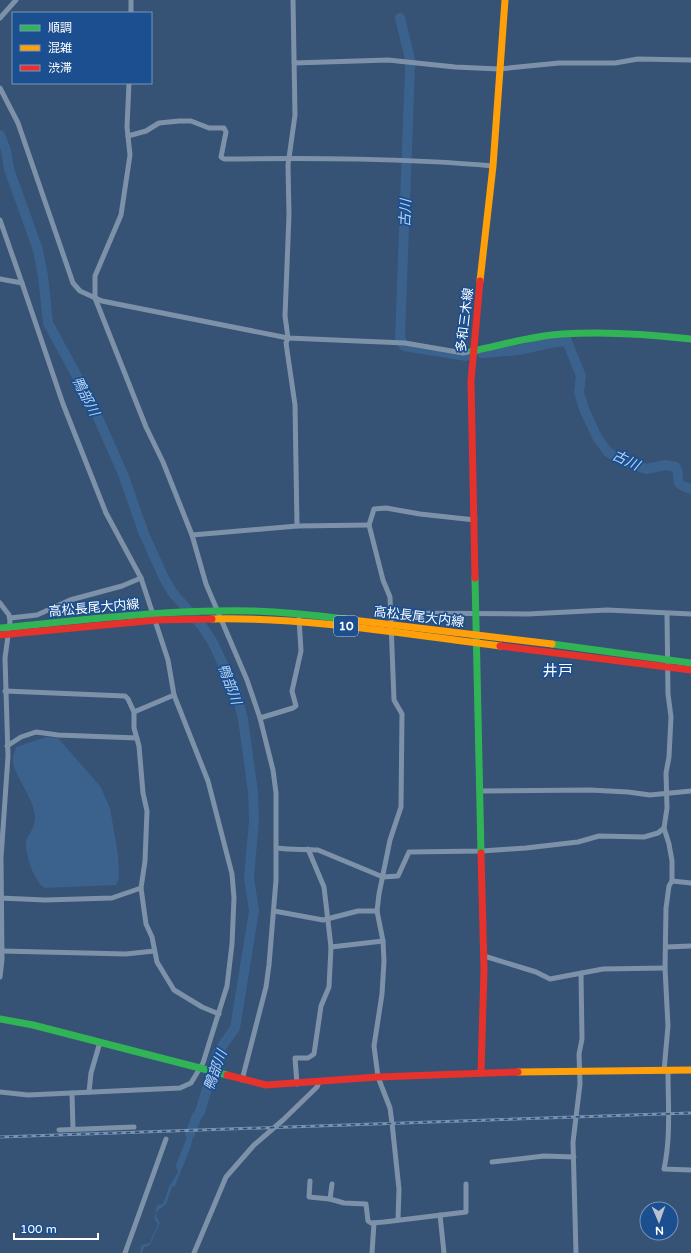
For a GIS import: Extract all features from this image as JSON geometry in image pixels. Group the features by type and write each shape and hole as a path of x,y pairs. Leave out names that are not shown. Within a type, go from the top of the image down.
{"main road":[{"name":"多和三木線","path":"481,1073 484,956 475,614 475,520 471,405 472,351 493,166 505,0"},
{"path":"472,351 516,341 562,334 641,333 691,339"},
{"name":"高松長尾大内線","path":"0,628 10,630 155,617 217,614 350,621 510,637 668,664 691,670"},
{"name":"高松長尾大内線","path":"350,621 391,632 476,643 668,664 691,663"},
{"name":"高松長尾大内線","path":"0,635 10,630"},
{"path":"0,1019 33,1025 202,1070 266,1085 297,1084 378,1077 481,1073 691,1070"}],"street":[{"path":"0,18 16,0"},
{"path":"131,0 131,12"},
{"path":"293,0 295,115 289,158 285,316 288,338 286,343 295,405 297,526"},
{"path":"294,63 388,60 455,68 499,69 559,63 615,63 638,59 691,60"},
{"path":"129,84 128,136 130,155 121,214 95,276 95,298 146,427 163,462 192,535 206,584 217,614 260,718 273,770 276,793 277,848 274,912 266,986 242,1080"},
{"path":"0,88 18,123 73,283 80,291 95,298 119,305 288,338 405,343 463,353 472,351"},
{"path":"128,136 146,131 159,123 191,121 209,128 224,128 226,132 221,157 224,159 289,158 493,166"},
{"path":"0,220 63,404 106,513 141,578 155,617 168,660 174,695 208,781 232,874 234,898 232,944 227,986 202,1070 191,1083 184,1088 28,1095 0,1092"},
{"path":"0,279 22,283"},
{"path":"398,1220 399,1190 392,1122 390,1108 378,1077 374,1046 382,994 383,941 377,911 390,840 401,808 402,714 394,700 390,597 380,572 369,525 374,509 386,508 420,514 475,520"},
{"path":"192,535 297,526 369,525"},
{"path":"10,618 37,615 70,600 122,586 141,578"},
{"path":"0,603 10,618 10,630 6,644 5,691 7,746 2,807 0,898 2,951 0,977"},
{"path":"390,613 528,614 607,610 691,614"},
{"path":"668,614 668,694 671,717 666,792 667,808 664,828 670,844 672,881 667,895 665,968 668,1026 666,1071 668,1152 664,1169 691,1170"},
{"path":"260,718 296,706 292,691 301,651 299,618"},
{"path":"509,647 510,637"},
{"path":"5,691 125,696 128,699 134,712 134,728 137,738 143,793 147,811 145,861 141,888 146,924 152,937 154,951 160,968 178,994 219,1014"},
{"path":"134,712 174,695"},
{"path":"7,746 21,737 36,732 58,735 137,738"},
{"path":"480,791 590,790 650,795 666,792 691,791"},
{"path":"277,848 300,851 308,849 318,850 383,877 398,876 409,852 482,851 550,845 599,836 644,837 658,833 664,828"},
{"path":"297,1084 295,1058 308,1058 314,1054 321,1006 329,987 332,947 324,887 308,849"},
{"path":"672,881 691,883"},
{"path":"0,898 45,900 112,898 141,888"},
{"path":"274,912 311,919 328,920 358,911 377,911"},
{"path":"332,947 383,941"},
{"path":"666,947 691,946"},
{"path":"2,951 126,954 154,951"},
{"path":"484,956 536,972 550,980 603,969 665,968"},
{"path":"576,1253 574,1157 582,1039 581,973"},
{"path":"89,1092 91,1073 100,1042"},
{"path":"194,1253 226,1177 254,1145 283,1120 317,1087 319,1082"},
{"path":"72,1093 73,1129"},
{"path":"59,1130 134,1127"},
{"path":"125,1253 166,1139"},
{"path":"492,1162 544,1156 574,1157"},
{"path":"310,1182 309,1197 330,1199 344,1203 366,1204 368,1220 374,1223 466,1212 466,1184"},
{"path":"330,1199 332,1184"},
{"path":"440,1215 444,1253"},
{"path":"372,1253 374,1223"}],"water":[{"path":"46,737 58,738 100,786 110,808 118,854 119,878 116,885 45,888 37,880 31,868 27,853 26,839 34,824 34,809 14,768 13,758 16,747"},
{"path":"193,1122 196,1122 191,1146 175,1186 172,1187 166,1204 156,1212 156,1216 160,1223 150,1245 144,1247 142,1253 140,1253 141,1245 150,1243 158,1224 154,1219 157,1205 163,1204 169,1187 178,1172 176,1166 177,1162"}],"waterway":[{"name":"古川","path":"400,18 410,59 400,338 404,346 466,356"},
{"name":"鴨部川","path":"0,135 6,150 9,169 38,250 43,276 48,323 91,402 123,474 144,534 163,576 172,592 202,626 212,641 236,692 243,719 253,792 254,821 249,877 254,911 235,1028 218,1052 200,1112 190,1134"},
{"name":"古川","path":"482,353 519,350 567,341 581,376 579,392 584,409 598,439 608,452 621,460 646,469 665,465 676,467 678,471 679,483 691,489"}],"railway":[{"path":"0,1137 691,1113"}],"traffic: fast":[{"path":"472,351 528,339 562,334 627,334 691,339"},
{"path":"475,578 481,853"},
{"path":"0,628 158,613 222,611 276,612 344,619"},
{"path":"552,644 691,663"},
{"path":"0,1019 33,1025 227,1075"}],"traffic: slow":[{"path":"480,281 493,166 505,0"},
{"path":"212,619 285,621 357,627 500,646"},
{"path":"344,619 552,644"},
{"path":"518,1072 691,1070"}],"traffic: jam":[{"path":"475,578 471,381 480,281"},
{"path":"0,635 157,620 212,619"},
{"path":"500,646 691,670"},
{"path":"481,853 484,970 481,1073"},
{"path":"227,1075 266,1085 378,1077 518,1072"}],"district":[{"name":"井戸","path":"558,671"}]}
